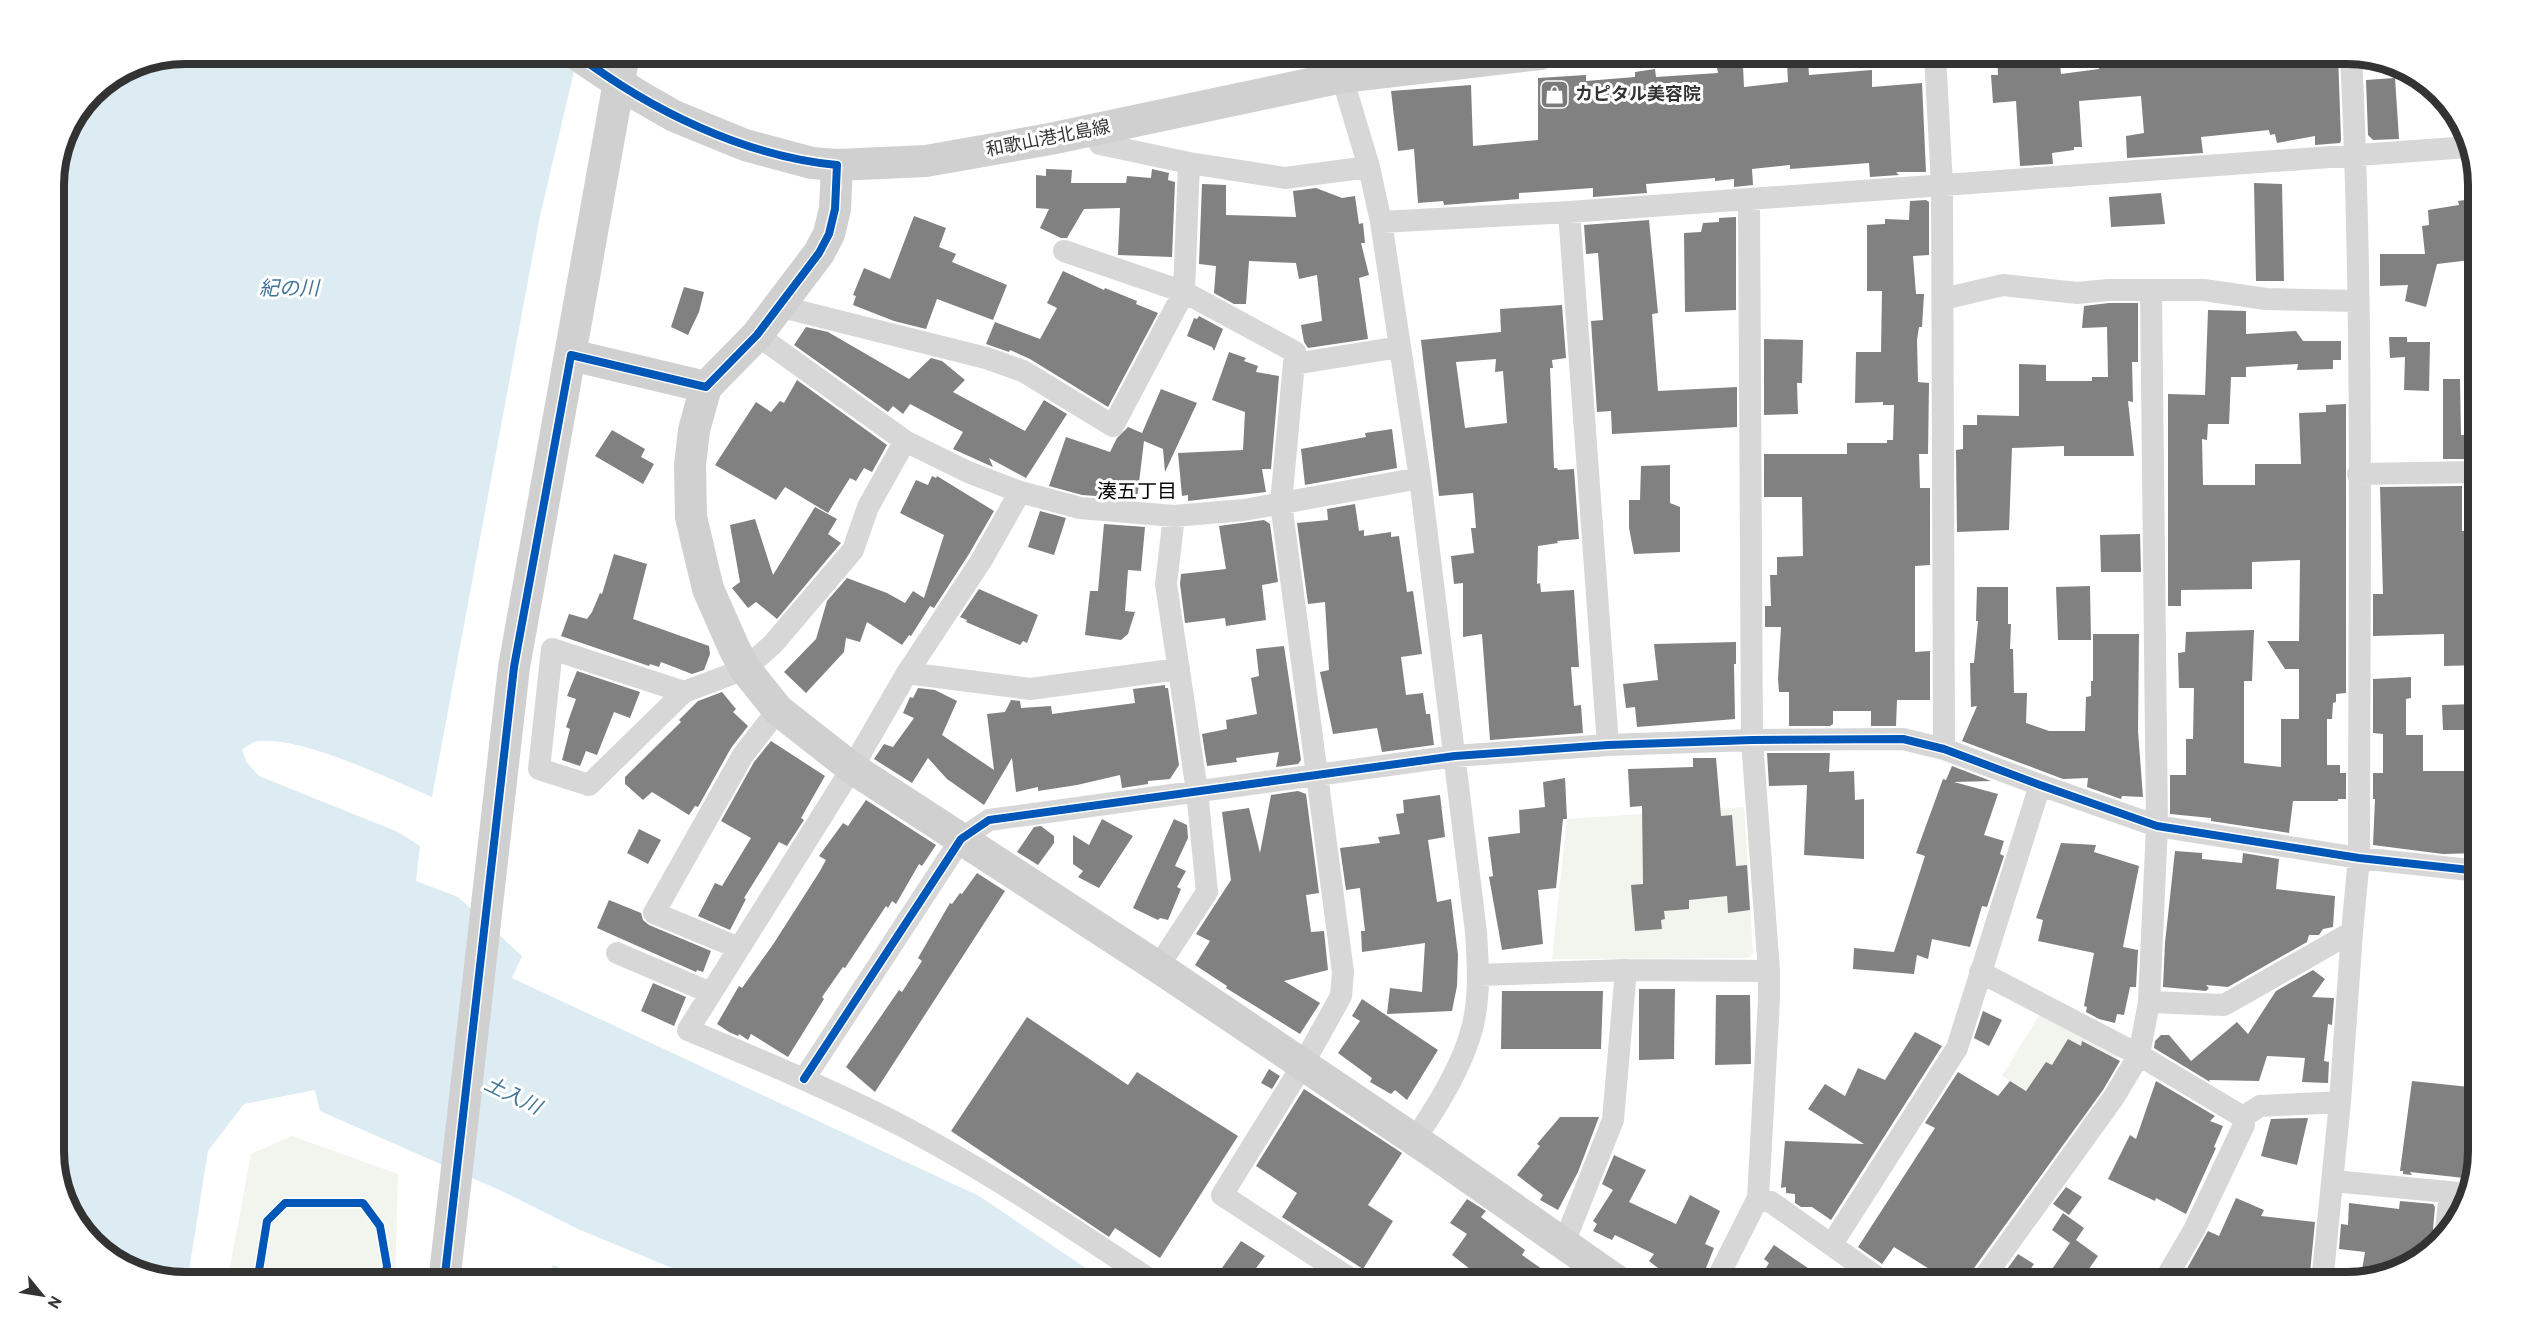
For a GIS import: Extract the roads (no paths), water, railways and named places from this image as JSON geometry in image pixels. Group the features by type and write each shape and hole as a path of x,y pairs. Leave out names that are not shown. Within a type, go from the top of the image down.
{"street":[{"name":"和歌山港北島線","path":"591,64 634,93 675,116 745,145 812,162 837,165 927,161 1091,130 1342,77 1454,64"},
{"path":"445,1272 514,666 622,64"},
{"path":"1936,64 1942,186 1944,749"},
{"path":"2323,1272 2360,858 2358,301 2356,154 2351,64"},
{"path":"1342,77 1381,222 1420,478 1476,932 1478,975 1473,1025 1459,1062 1414,1141"},
{"path":"1091,130 1100,144 1189,163 1285,178 1368,167"},
{"path":"1381,222 1569,212 2462,147"},
{"path":"778,306 986,358 1023,370 1113,426 1184,292 1189,163"},
{"path":"837,165 835,209 829,234 819,253 757,335 706,387 694,430 691,453 691,517 708,589 745,669 778,710 852,768 1158,967 1605,1272"},
{"path":"1721,1272 1758,1198 1769,999 1769,971 1752,740 1749,199"},
{"path":"1569,212 1608,746"},
{"path":"1064,251 1184,292 1295,352 1281,503 1343,972 1341,996 1302,1066 1222,1195 1340,1272"},
{"path":"1943,298 2003,285 2077,293 2108,290 2204,290 2266,299 2358,301"},
{"path":"1988,1272 2114,1097 2139,1055 2149,1002 2157,825 2151,291"},
{"path":"757,335 905,441 968,472 1020,492 1080,508 1174,516 1244,510 1420,478"},
{"path":"1294,363 1400,347"},
{"path":"571,355 706,387"},
{"path":"684,692 552,649 539,769 589,785 684,692 745,669 773,644 854,550 868,507 905,441"},
{"path":"2358,474 2468,472"},
{"path":"1020,492 981,561 907,673 852,768 688,1029 804,1079 903,1127 1006,1185 1138,1272"},
{"path":"1158,967 1207,892 1197,791 1166,585 1174,516"},
{"path":"907,673 1030,689 1179,669"},
{"path":"739,948 654,913 743,755 778,710"},
{"path":"804,1079 961,839 989,820 1455,756 1752,740 1904,739 1944,749 2157,825 2360,858 2468,870"},
{"path":"1832,1244 1957,1048 2040,785"},
{"path":"2149,1002 2224,1005 2352,932"},
{"path":"617,954 711,993"},
{"path":"1478,975 1626,970 1769,971"},
{"path":"1564,1243 1612,1120 1626,970"},
{"path":"1980,972 2139,1055 2243,1116"},
{"path":"2243,1116 2260,1106 2340,1102"},
{"path":"2169,1272 2194,1230 2239,1136 2244,1125 2243,1116"},
{"path":"2333,1181 2459,1193 2453,1211"},
{"path":"1758,1198 1771,1202 1871,1272"}],"water":[{"name":"紀の川","path":"185,64 576,64 540,216 432,797 346,760 298,745 276,741 257,741 242,750 247,763 259,776 398,832 420,846 416,881 458,897 522,956 512,978 979,1196 1092,1272 682,1272 578,1229 504,1192 320,1111 315,1090 244,1104 208,1151 189,1272 170,1271 139,1263 106,1243 85,1219 71,1191 67,1175 65,1160 65,177 74,139 85,118 106,94 132,77 162,67"},
{"path":"553,1265 569,1272 549,1272"}],"place":[{"name":"カピタル美容院","path":"1554,94"}],"district":[{"name":"湊五丁目","path":"1137,491"}],"water label":[{"name":"土入川","path":"513,1095"}]}
